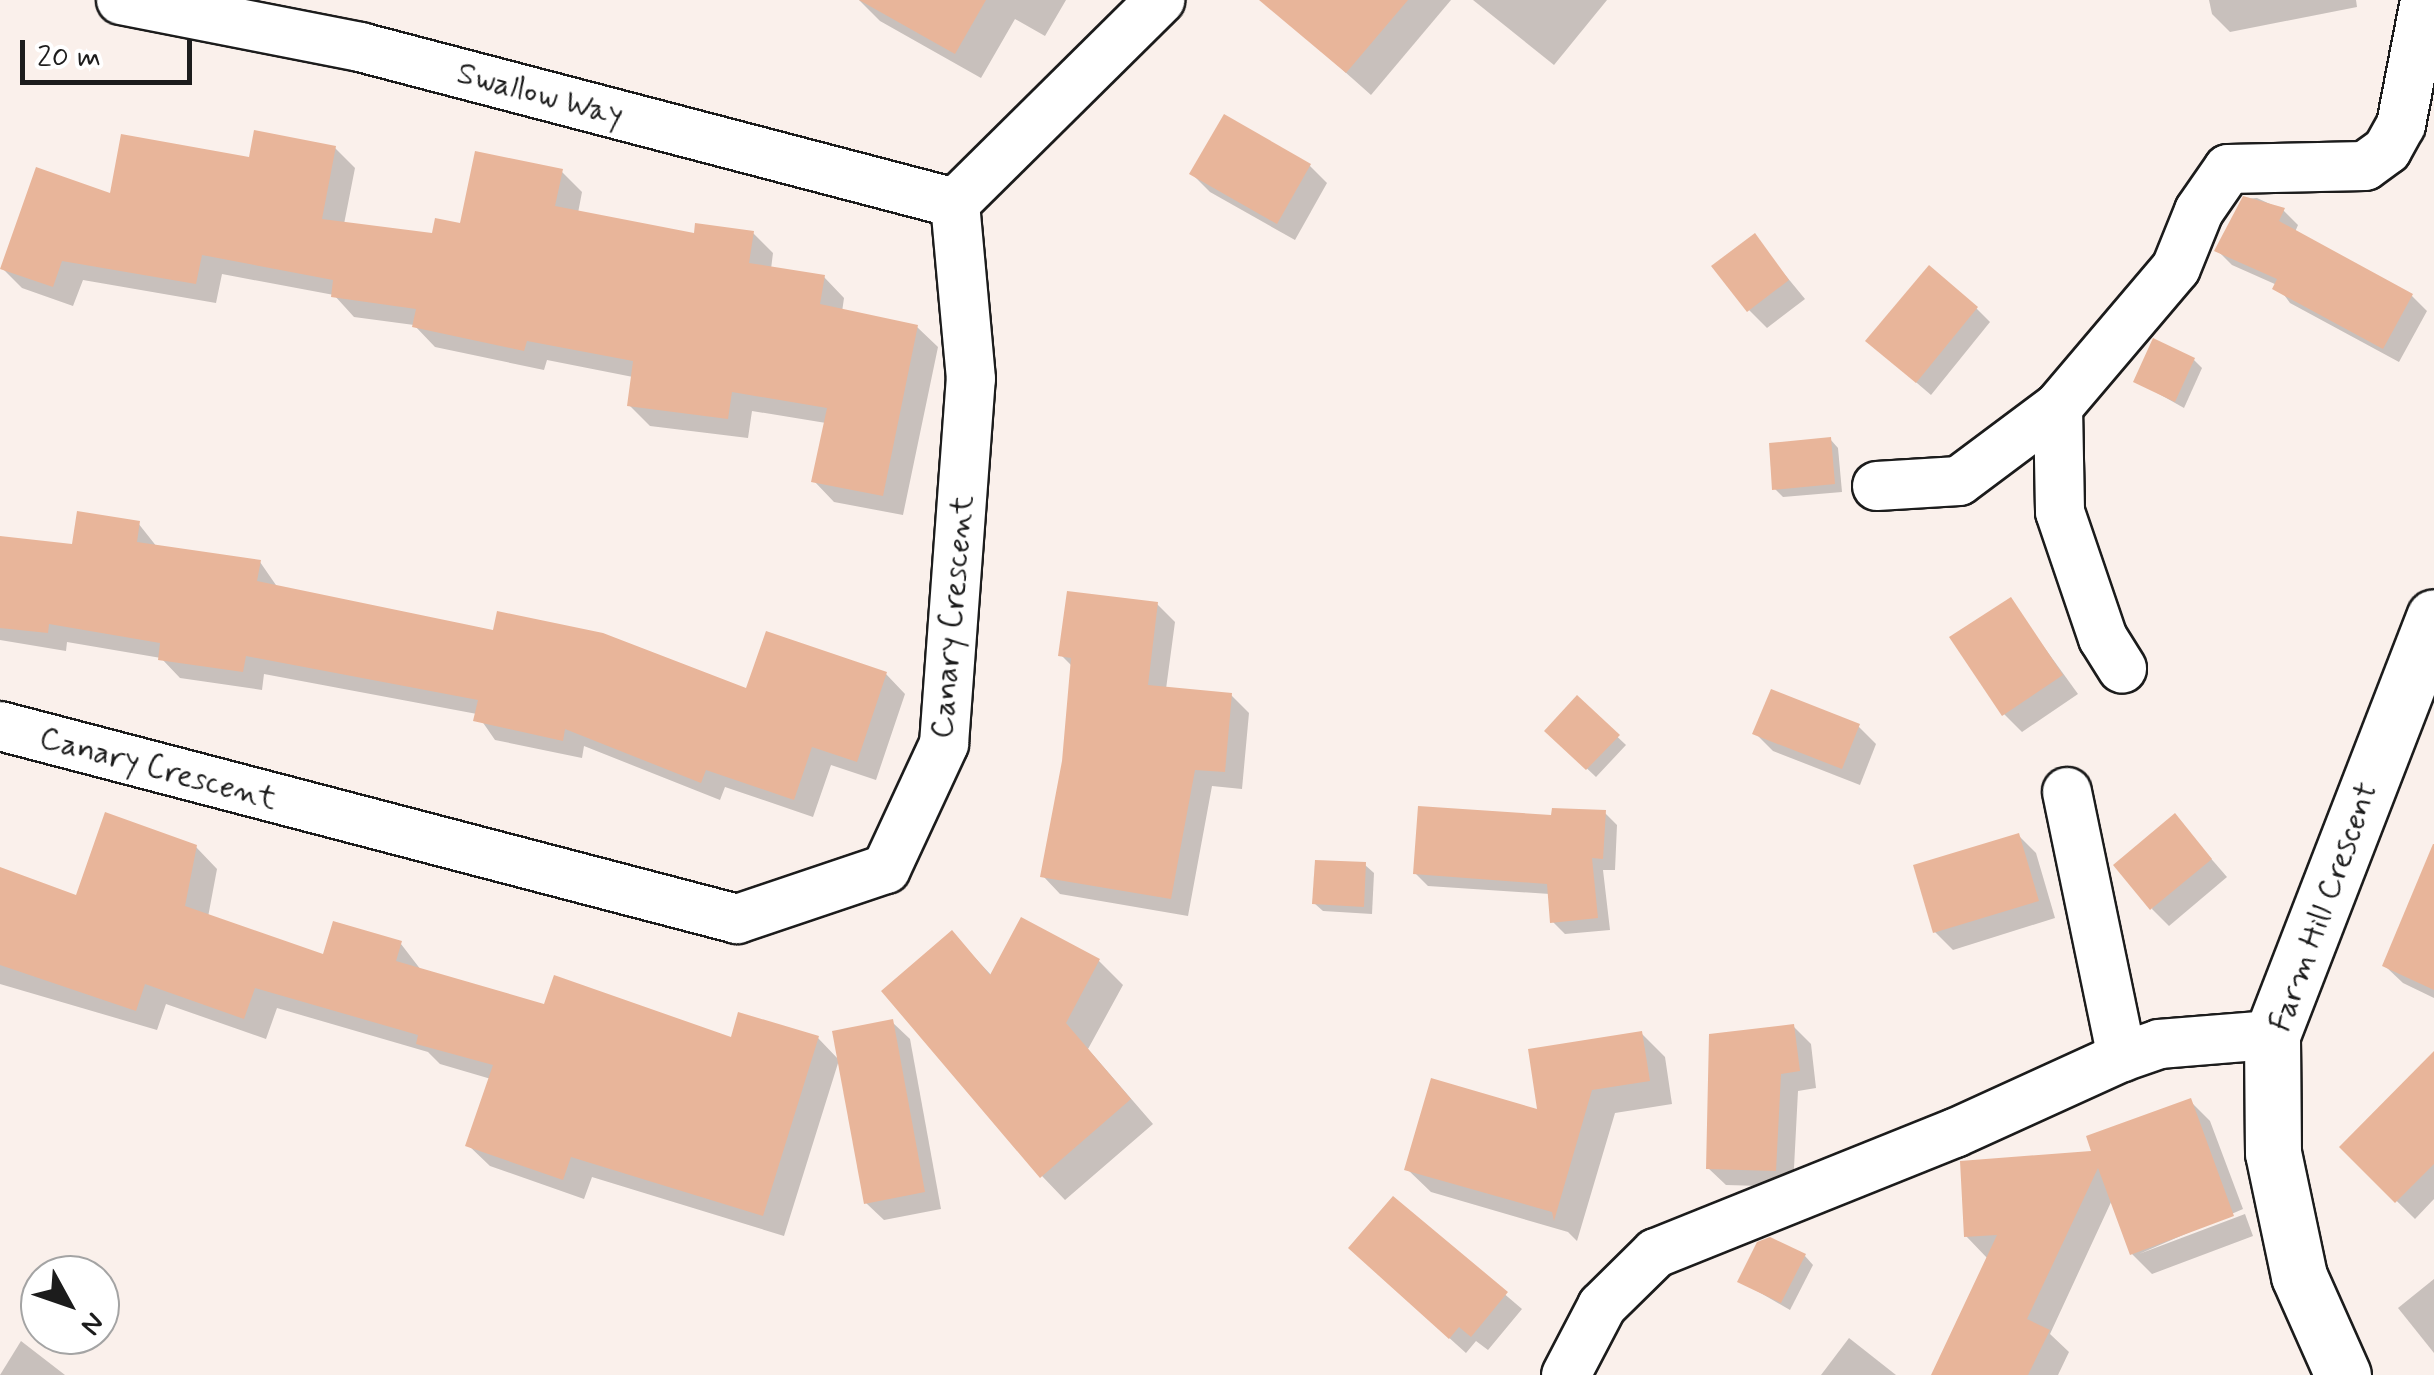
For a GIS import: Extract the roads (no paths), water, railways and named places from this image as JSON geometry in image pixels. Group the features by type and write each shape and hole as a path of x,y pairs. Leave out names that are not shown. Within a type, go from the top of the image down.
{"street":[{"name":"Swallow Way","path":"121,0 360,47 955,203"},
{"path":"955,203 1160,0"},
{"path":"1877,486 1959,481 2058,407 2176,268 2199,211 2228,169 2365,166 2387,150 2401,125 2425,0"},
{"name":"Canary Crescent","path":"0,726 737,918 886,869 944,744 971,379 955,203"},
{"path":"2058,407 2060,512 2103,638 2122,668"},
{"name":"Farm Hill Crescent","path":"2344,1375 2298,1276 2276,1170 2272,1034 2434,617"},
{"path":"2067,792 2122,1057"},
{"path":"1566,1375 1602,1306 1656,1253 1956,1133 2122,1057 2159,1044 2272,1034"}]}
